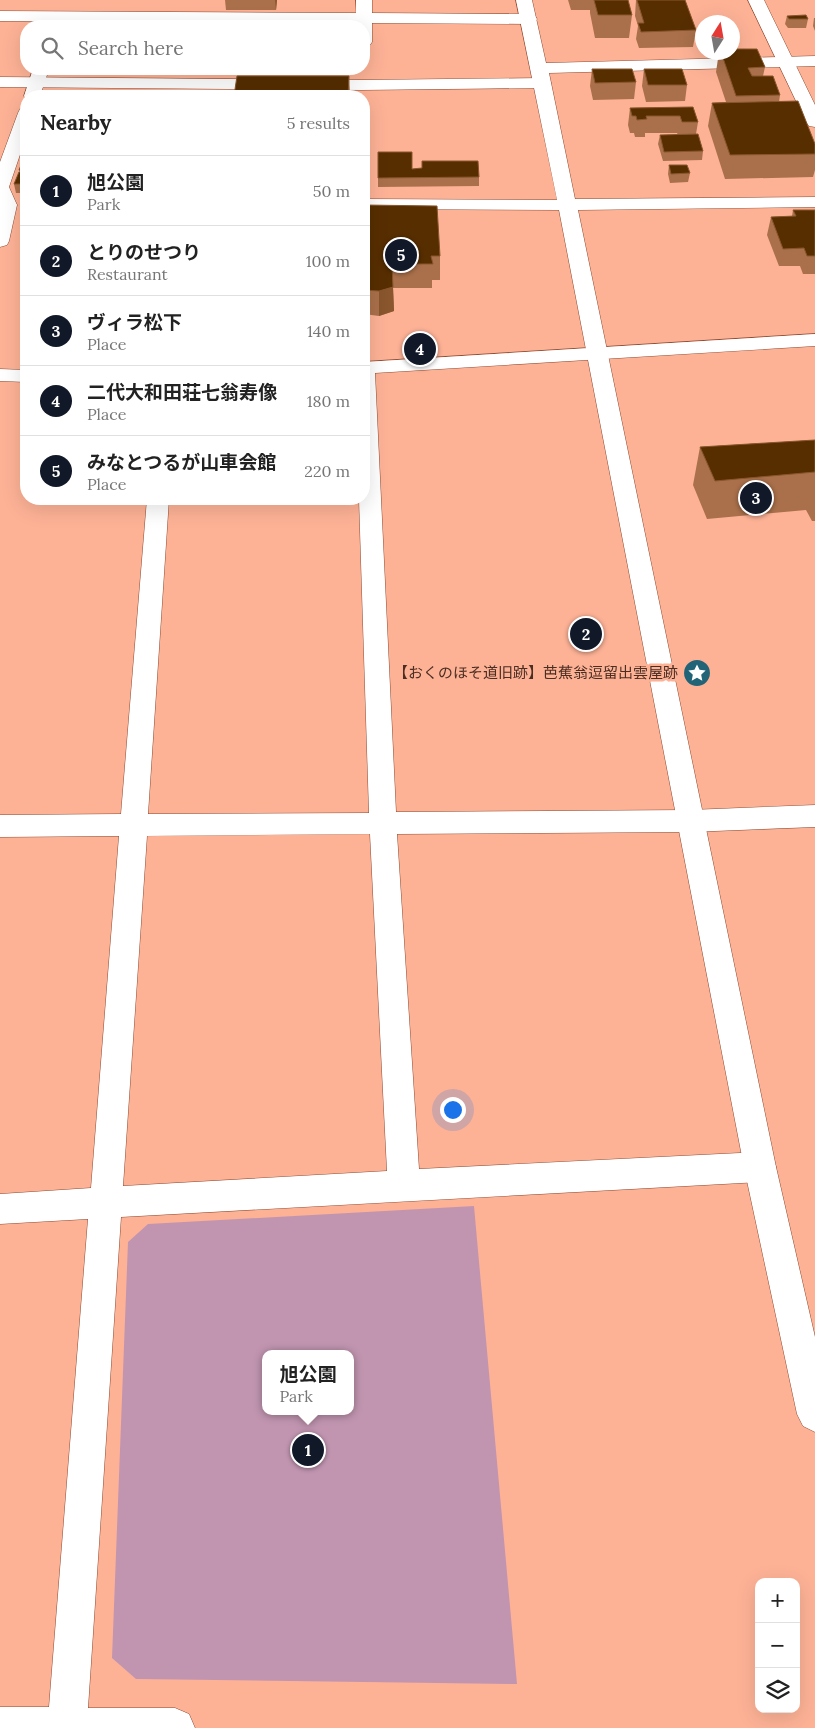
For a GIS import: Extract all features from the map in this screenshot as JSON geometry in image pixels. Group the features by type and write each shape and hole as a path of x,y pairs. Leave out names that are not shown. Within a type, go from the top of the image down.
{"street":[{"path":"364,0 365,19"},
{"path":"756,0 815,122"},
{"path":"321,20 526,10 597,352 760,1167 815,1414"},
{"path":"0,16 37,20"},
{"path":"0,82 361,83 541,76 815,61"},
{"path":"0,242 12,205 0,187 20,130"},
{"path":"370,204 566,205 815,202"},
{"path":"370,368 597,352 815,340"},
{"path":"0,375 20,376"},
{"path":"67,1726 158,505"},
{"path":"370,505 384,824 404,1185"},
{"path":"0,826 690,821 815,816"},
{"path":"0,1209 404,1185 760,1167"},
{"path":"0,1727 175,1728"}],"shaded area":[{"path":"474,1206 517,1684 136,1679 112,1658 128,1242 148,1224"}],"building":[{"path":"594,0 628,0 632,15 598,15"},
{"path":"637,0 685,0 695,30 641,32 638,23 644,23"},
{"path":"806,15 808,19 789,19 787,16"},
{"path":"740,49 757,49 765,67 748,68 752,76 773,76 780,95 736,96 724,60 740,60"},
{"path":"592,69 632,69 636,82 595,83"},
{"path":"644,69 682,69 687,85 648,85"},
{"path":"237,76 349,76 348,90 235,90"},
{"path":"798,101 815,144 815,154 730,155 712,103"},
{"path":"693,107 698,122 682,122 680,116 646,116 647,119 637,120 636,116 632,116 630,108"},
{"path":"698,134 703,151 664,152 660,135"},
{"path":"378,152 412,152 412,169 422,168 422,161 478,161 479,177 378,178"},
{"path":"669,165 687,165 690,173 671,174"},
{"path":"19,172 20,172 20,184 14,184"},
{"path":"370,205 437,206 440,256 431,256 433,264 392,264 393,287 379,291 370,290"},
{"path":"793,210 815,210 815,256 807,256 804,248 783,249 771,217 796,216"},
{"path":"815,440 815,472 715,481 700,447"}],"place":[{"name":"みなとつるが山車会館","path":"401,255"},
{"name":"二代大和田荘七翁寿像","path":"420,349"},
{"name":"ヴィラ松下","path":"756,498"},
{"name":"とりのせつり","path":"586,634"},
{"name":"【おくのほそ道旧跡】芭蕉翁逗留出雲屋跡","path":"697,673"},
{"name":"旭公園","path":"308,1450"}]}
